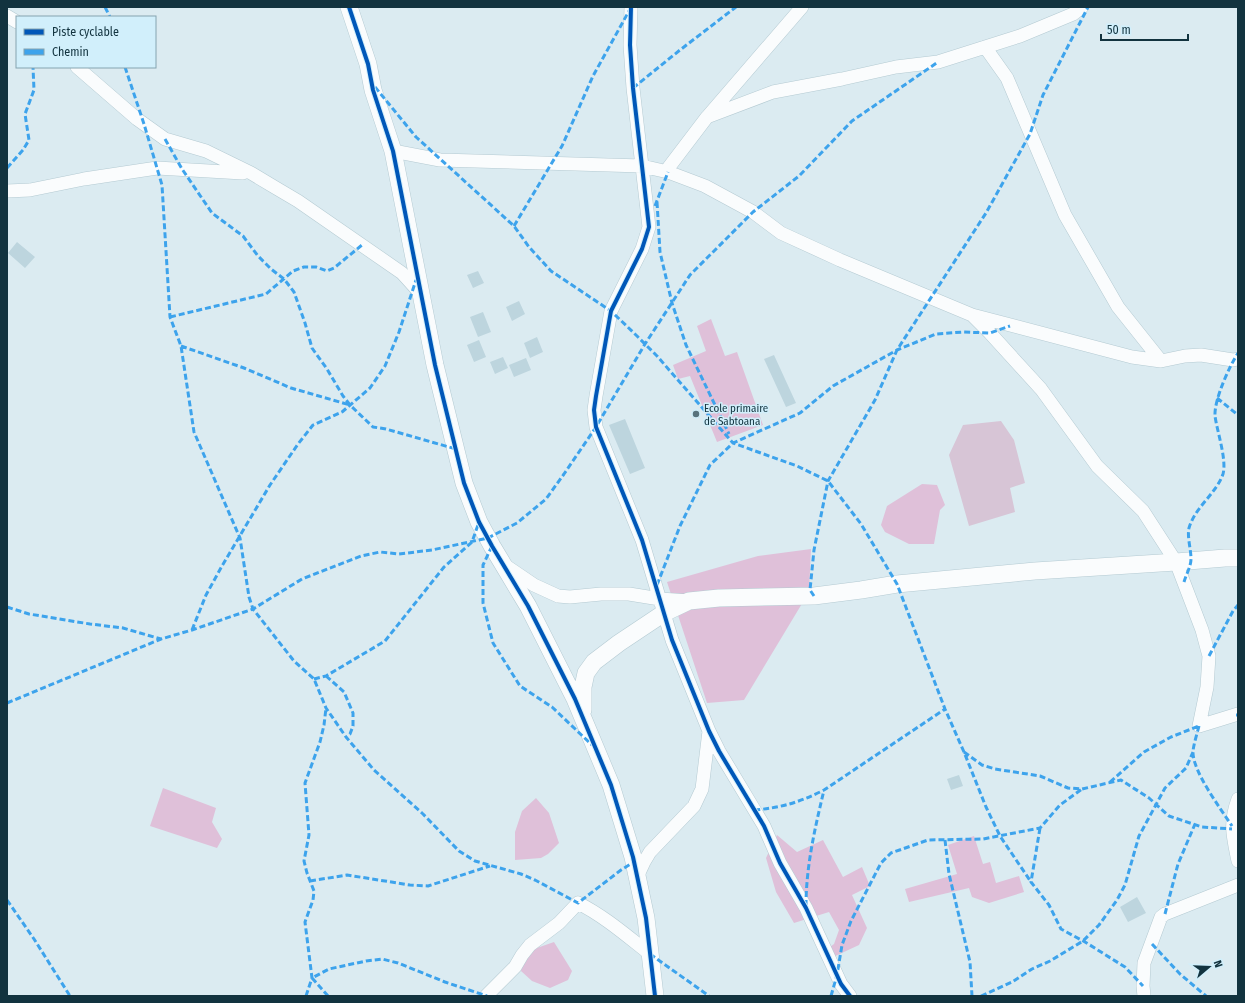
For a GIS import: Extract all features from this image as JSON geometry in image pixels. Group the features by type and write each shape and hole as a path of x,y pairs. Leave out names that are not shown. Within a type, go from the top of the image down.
{"street":[{"path":"349,7 368,64 373,90 393,151 435,365 464,483 479,522 528,606 575,699 611,785 633,857 646,918 655,996"},
{"path":"631,7 630,45 632,88 649,227 642,249 611,311 594,410 596,427 642,540 672,640 709,731 719,751 764,826 780,863 806,908 841,984 850,996"},
{"path":"668,172 669,167 707,117 802,7"},
{"path":"707,117 773,92 896,67 938,62 1020,36 1073,14 1082,7"},
{"path":"7,16 16,21"},
{"path":"985,47 1007,78 1068,221 1118,307 1161,361"},
{"path":"78,68 137,118 165,139 206,151 251,173 298,201 402,273 421,294"},
{"path":"393,151 440,160 642,166 668,172 712,190 753,212 781,233 840,260 972,315 1132,357 1161,361 1185,356 1201,355 1238,360"},
{"path":"7,191 30,190 84,179 157,168 251,173"},
{"path":"972,315 1041,389 1097,466 1143,511 1176,562 1202,630 1209,656 1207,687 1199,726 1238,714"},
{"path":"504,565 534,585 558,596 570,597 624,593 662,606 719,598 814,596 932,580 1034,571 1238,558"},
{"path":"583,717 583,687 586,673 594,662 619,643 662,606"},
{"path":"637,878 650,852 694,806 702,789 709,731"},
{"path":"1238,798 1234,810 1232,830 1238,862"},
{"path":"1144,996 1144,963 1161,917 1165,914 1238,885"},
{"path":"486,996 515,966 530,945 559,923 578,903 606,920 650,954"}],"shaded area":[{"path":"711,319 725,356 737,352 763,425 717,442 690,376 678,379 673,365 706,351 697,326"},
{"path":"1001,421 1014,440 1025,483 1010,488 1015,512 969,526 949,455 963,425"},
{"path":"922,484 937,485 945,505 940,510 934,544 909,544 885,532 881,525 887,506"},
{"path":"811,549 809,592 744,700 707,703 667,582 758,556"},
{"path":"163,788 216,808 212,822 222,839 217,848 150,826"},
{"path":"536,798 549,813 559,843 548,854 541,858 515,860 515,832 522,811"},
{"path":"777,835 797,852 823,840 843,877 862,867 870,886 852,895 867,928 859,945 831,958 827,949 834,944 839,930 829,912 794,923 776,892 766,858"},
{"path":"974,836 983,864 990,862 996,883 1019,876 1024,892 989,903 972,897 969,888 909,902 905,889 957,874 948,845"},
{"path":"554,942 572,971 568,980 550,988 532,981 521,971 522,966 534,949"}],"building":[{"path":"17,242 35,257 25,268 8,253"},
{"path":"478,271 484,283 473,288 467,275"},
{"path":"519,301 525,314 512,321 506,307"},
{"path":"483,312 491,332 478,337 470,317"},
{"path":"537,337 543,352 530,358 524,343"},
{"path":"479,340 486,357 474,362 467,345"},
{"path":"774,355 796,403 786,407 764,359"},
{"path":"503,357 508,368 495,374 490,362"},
{"path":"526,358 531,370 514,377 509,365"},
{"path":"625,419 645,468 630,474 609,425"},
{"path":"959,775 963,786 951,790 947,779"},
{"path":"1137,897 1146,913 1128,922 1120,907"}],"marked path":[{"path":"105,7 110,16"},
{"path":"633,88 736,7"},
{"path":"814,596 810,590 814,550 828,481 875,400 897,350 986,213 1030,134 1043,95 1088,7"},
{"path":"514,226 562,146 593,76 629,11"},
{"path":"7,703 161,639 253,609 302,579 361,556 380,552 399,554 432,550 488,538 517,523 546,499 564,474 596,427 645,344 690,275 753,212 799,176 852,121 938,62"},
{"path":"7,168 23,150 29,140 25,114 34,90 33,68"},
{"path":"125,68 162,185 170,317 181,346 194,432 240,538 249,597 253,609 294,661 314,679 326,708 346,737 374,770 423,814 459,851 475,861 521,874 535,880 578,903 621,870 634,862"},
{"path":"375,87 416,137 514,226 529,247 551,271 611,311 637,336 657,356 733,443 797,466 828,481 861,524 897,584 945,709 986,807 1000,836 1031,882"},
{"path":"165,139 182,169 212,213 243,236 258,256 284,279 294,292 312,348 350,405 373,427 386,429 456,449"},
{"path":"655,206 668,172"},
{"path":"657,202 660,252 672,303 686,345 729,434"},
{"path":"170,317 266,294 293,271 304,267 316,267 327,271 334,268 362,245"},
{"path":"192,630 206,595 222,566 270,485 298,444 313,425 342,412 370,388 385,366 399,332 416,280"},
{"path":"657,585 680,526 710,465 733,443 800,413 833,386 897,350 936,334 963,332 990,333 1010,326"},
{"path":"181,346 244,368 291,388 350,405"},
{"path":"1184,582 1191,562 1188,535 1189,528 1192,520 1216,488 1223,474 1224,461 1215,409 1230,366 1238,353"},
{"path":"1217,398 1238,415"},
{"path":"314,679 326,676 385,641 444,567 472,542 479,522"},
{"path":"492,546 483,565 483,603 493,643 520,686 552,707 592,745"},
{"path":"1209,656 1233,611 1238,605"},
{"path":"7,607 29,614 123,628 161,639"},
{"path":"326,676 344,692 353,713 353,726 350,734 346,737"},
{"path":"306,996 312,978 305,922 313,900 314,891 304,861 309,835 305,783 320,742 326,708"},
{"path":"754,810 790,804 824,790 945,709"},
{"path":"1199,726 1193,748 1197,769 1208,790 1232,826"},
{"path":"1110,782 1144,752 1171,737 1199,726"},
{"path":"964,752 982,765 995,769 1040,776 1068,788 1082,789 1121,780 1149,798 1169,816 1202,827 1232,829"},
{"path":"981,996 1012,982 1032,969 1050,961 1083,941 1099,925 1117,900 1125,885 1139,836 1165,788 1186,768 1193,752"},
{"path":"831,996 837,975 842,945 851,921 881,863 891,853 928,840 983,839 1040,828 1060,805 1082,789"},
{"path":"806,906 809,862 824,790"},
{"path":"1165,914 1178,864 1195,824"},
{"path":"1040,828 1031,882 1049,905 1061,929 1125,967 1143,986"},
{"path":"945,840 949,874 970,962 972,996"},
{"path":"310,881 347,875 410,885 428,886 490,866"},
{"path":"7,900 70,996"},
{"path":"1152,944 1180,974 1206,996"},
{"path":"650,954 709,996"},
{"path":"328,996 312,978 329,969 382,959 398,963 445,982 487,996"}],"cycle path":[{"path":"349,7 368,64 373,90 393,151 435,365 464,483 479,522 528,606 575,699 611,785 633,857 646,918 655,996"},
{"path":"631,7 630,45 633,88 649,227 642,249 611,311 594,410 596,427 642,540 672,640 709,731 719,751 764,826 780,863 806,908 841,984 850,996"}],"place":[{"name":"Ecole primaire de Sabtoana","path":"696,414"}]}
